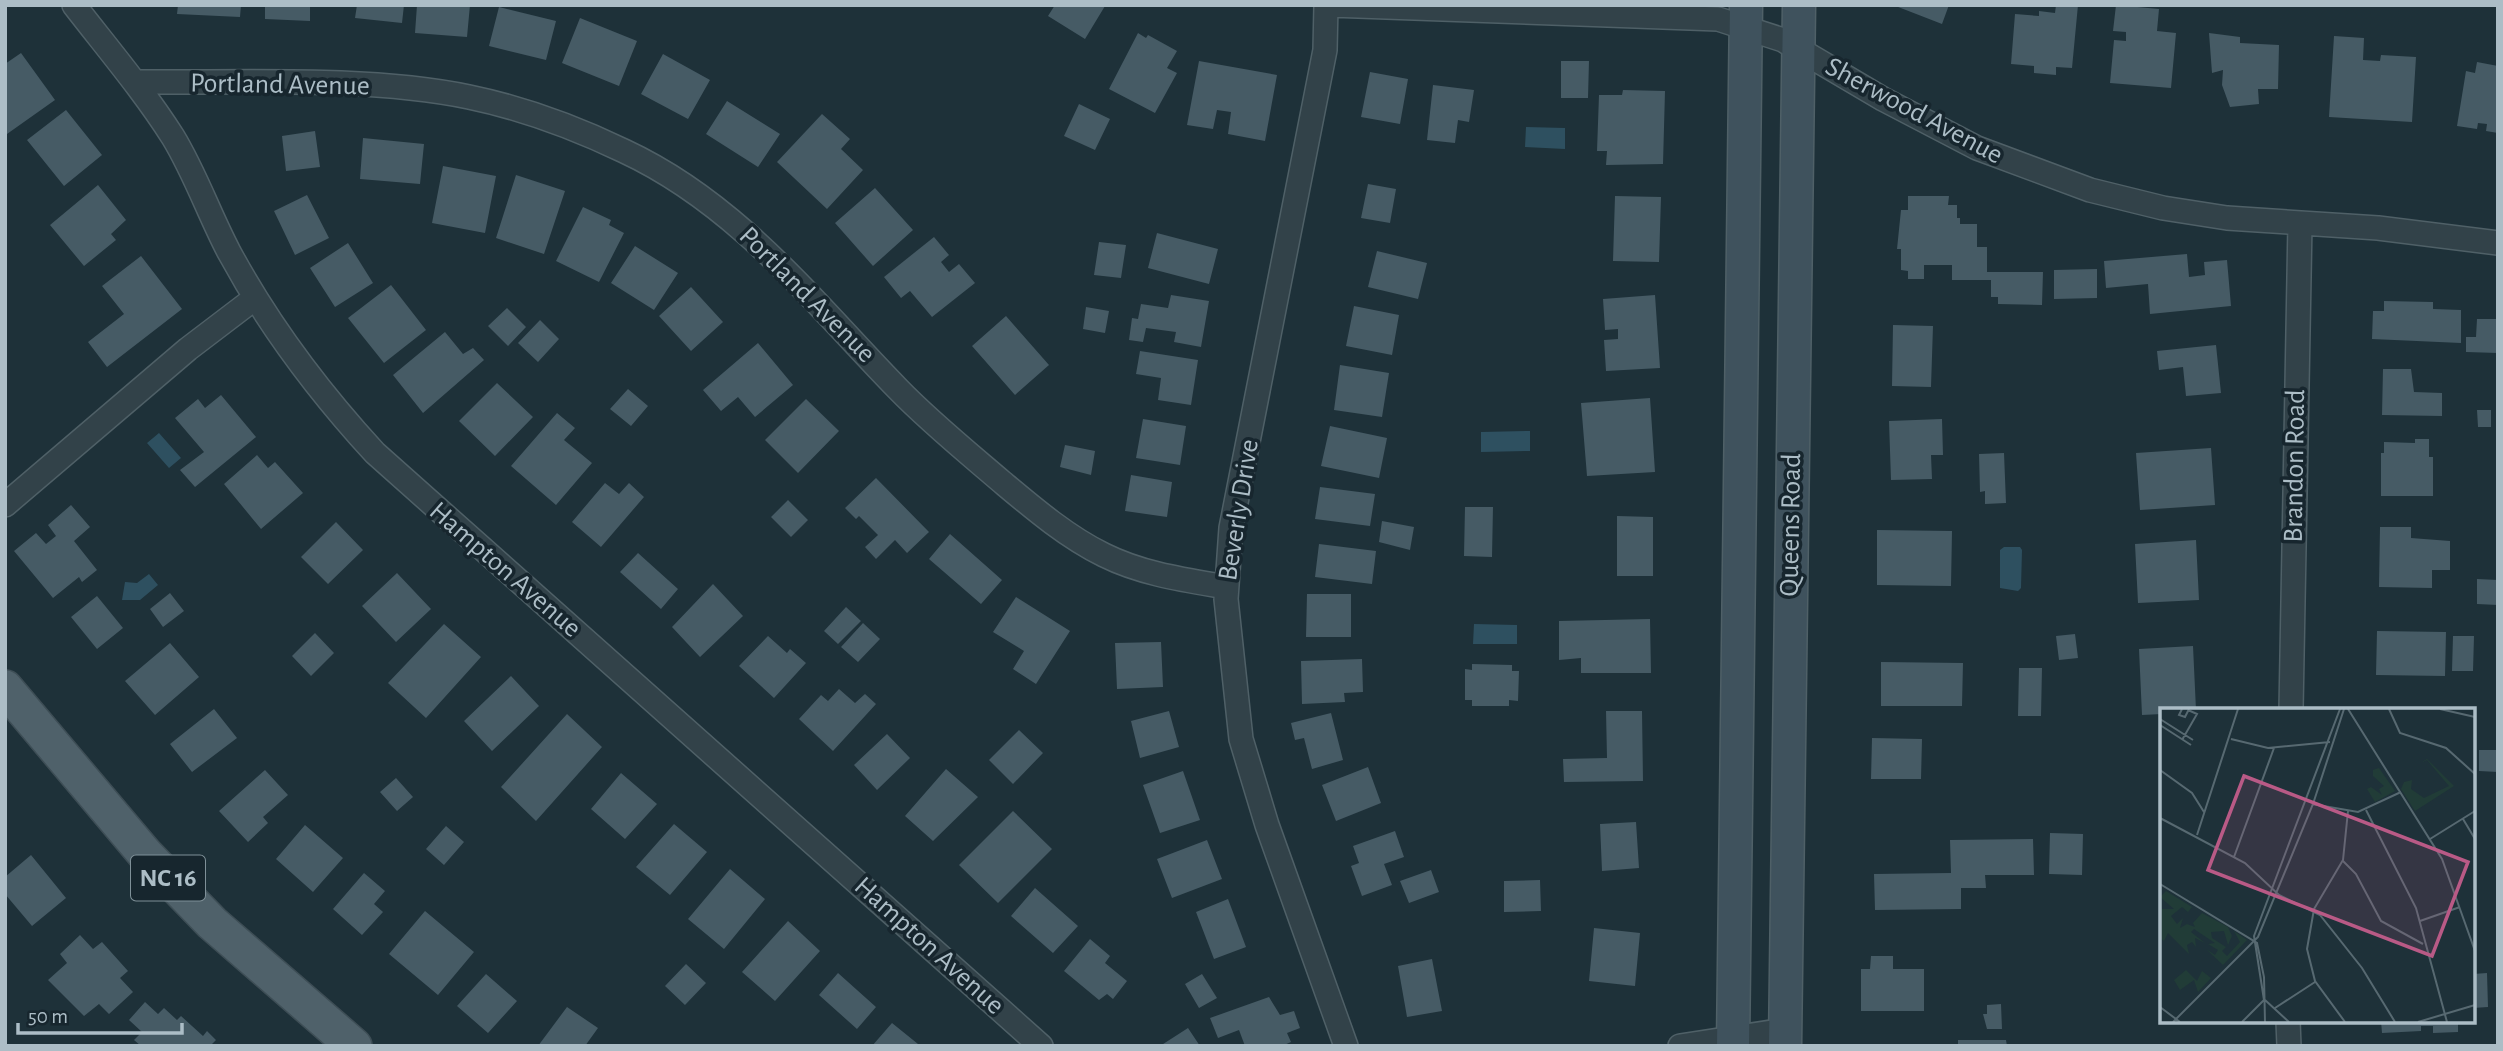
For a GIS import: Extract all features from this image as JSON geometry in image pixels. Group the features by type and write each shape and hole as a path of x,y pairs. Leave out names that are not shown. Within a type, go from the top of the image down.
{"main road":[{"name":"NC 16","path":"5,688 145,854 212,923 354,1046"}],"street":[{"name":"Hampton Avenue","path":"74,5 136,82 174,140 255,298 290,352 335,410 387,465 1041,1046"},
{"name":"Sherwood Avenue","path":"1328,5 1718,19 1746,16 1952,137 2048,177 2163,208 2227,218 2431,233 2498,243"},
{"name":"Beverly Drive","path":"1328,5 1325,50 1231,528 1226,587 1241,739 1267,825 1346,1046"},
{"name":"Queens Road","path":"1785,1038 1799,5"},
{"name":"Queens Road","path":"1732,1041 1746,16"},
{"name":"Portland Avenue","path":"136,82 332,84 468,97 556,124 624,151 695,193 774,256 907,398 1048,519 1102,554 1123,563 1174,579 1226,587"},
{"name":"Brandon Road","path":"2291,708 2300,223"},
{"path":"5,505 188,349 255,298"},
{"path":"1739,548 1791,550"},
{"path":"2288,1023 2289,1046"},
{"path":"1680,1046 1785,1038"}],"water":[{"path":"1526,127 1565,128 1565,149 1525,147"},
{"path":"1530,431 1530,451 1481,452 1481,432"},
{"path":"159,433 181,458 169,468 147,443"},
{"path":"2004,547 2020,547 2022,550 2021,588 2018,591 2000,588 2000,550"},
{"path":"149,574 158,585 140,600 122,600 125,582 137,583"},
{"path":"1474,624 1517,625 1517,644 1473,644"}],"building":[{"path":"178,5 241,5 240,17 177,14"},
{"path":"265,5 310,5 310,21 265,19"},
{"path":"357,5 404,5 402,23 355,18"},
{"path":"417,5 470,5 467,37 415,33"},
{"path":"1055,5 1105,6 1085,39 1048,16"},
{"path":"1893,5 1949,5 1942,24"},
{"path":"2056,5 2078,5 2072,68 2056,67 2056,75 2034,73 2034,66 2011,64 2015,14 2039,16 2039,11 2055,13"},
{"path":"2116,5 2159,9 2157,31 2176,33 2171,88 2110,83 2114,40 2126,41 2126,32 2113,31"},
{"path":"499,7 556,21 546,60 489,46"},
{"path":"580,18 637,41 619,86 562,63"},
{"path":"1138,33 1146,38 1148,35 1177,51 1167,68 1177,73 1155,113 1109,89"},
{"path":"2209,33 2240,37 2240,43 2279,45 2278,89 2258,89 2259,104 2230,107 2222,85 2223,70 2212,73"},
{"path":"2334,36 2364,38 2363,60 2380,61 2381,55 2416,57 2412,122 2329,117"},
{"path":"21,53 55,100 7,134 5,64"},
{"path":"663,54 710,80 688,119 641,94"},
{"path":"1199,61 1277,75 1265,141 1228,134 1231,112 1217,110 1213,129 1187,125"},
{"path":"1561,61 1589,61 1588,98 1561,98"},
{"path":"2477,62 2498,66 2498,133 2486,131 2487,124 2478,123 2477,129 2457,126 2466,71 2475,73"},
{"path":"1370,72 1408,79 1400,124 1361,117"},
{"path":"1433,85 1474,90 1469,122 1458,120 1455,143 1427,140"},
{"path":"1623,90 1665,91 1663,164 1606,165 1607,151 1597,151 1599,95 1622,95"},
{"path":"727,101 780,134 758,167 706,134"},
{"path":"1079,104 1110,119 1095,150 1064,136"},
{"path":"66,110 102,155 64,186 27,140"},
{"path":"822,114 850,139 841,149 863,170 827,209 777,162"},
{"path":"315,131 320,167 286,171 282,136"},
{"path":"363,138 424,144 420,184 360,179"},
{"path":"443,166 496,176 485,233 432,223"},
{"path":"516,175 565,191 544,254 496,238"},
{"path":"1368,184 1396,189 1390,223 1361,218"},
{"path":"98,185 126,220 111,234 116,240 84,266 50,225"},
{"path":"875,188 913,230 873,266 835,223"},
{"path":"307,195 329,238 295,255 274,211"},
{"path":"1615,196 1661,197 1659,262 1613,261"},
{"path":"1908,196 1949,196 1948,205 1957,205 1960,224 1977,224 1977,247 1987,247 1987,272 2043,272 2042,305 1998,304 1998,297 1991,297 1991,280 1952,280 1952,265 1924,265 1924,279 1908,279 1908,271 1901,270 1901,249 1897,249 1901,210 1908,210"},
{"path":"583,207 611,220 609,225 624,233 599,282 556,261"},
{"path":"1157,233 1218,249 1209,284 1148,268"},
{"path":"934,237 949,255 941,262 949,272 959,264 975,283 932,317 910,291 901,298 884,277"},
{"path":"1099,242 1126,245 1121,278 1094,275"},
{"path":"348,243 373,283 335,307 310,268"},
{"path":"635,246 678,273 654,310 611,283"},
{"path":"1377,251 1427,263 1418,299 1368,287"},
{"path":"2187,254 2189,277 2205,275 2204,262 2227,260 2231,306 2150,314 2148,284 2106,288 2104,261"},
{"path":"141,256 182,309 107,367 88,342 124,314 102,286"},
{"path":"2097,269 2097,298 2054,299 2054,270"},
{"path":"391,285 426,330 384,363 348,318"},
{"path":"691,287 723,322 691,351 659,316"},
{"path":"1171,295 1209,301 1201,347 1174,342 1176,332 1146,328 1143,342 1129,340 1132,318 1138,319 1141,304 1168,308"},
{"path":"1655,295 1660,368 1606,371 1604,340 1618,339 1618,329 1605,330 1603,299"},
{"path":"2384,301 2433,302 2433,309 2461,310 2461,343 2372,339 2373,311 2384,311"},
{"path":"1354,306 1399,315 1392,355 1346,346"},
{"path":"1086,307 1109,311 1105,333 1083,329"},
{"path":"507,308 526,327 508,346 488,326"},
{"path":"1006,316 1049,365 1015,395 972,346"},
{"path":"2477,319 2498,319 2498,353 2466,352 2466,337 2476,337"},
{"path":"540,320 559,339 538,362 518,343"},
{"path":"1893,325 1933,326 1931,387 1892,386"},
{"path":"445,332 463,354 473,348 484,360 423,413 393,375"},
{"path":"758,343 793,385 755,417 738,397 721,411 703,390"},
{"path":"2216,345 2221,393 2186,396 2183,367 2159,370 2157,351"},
{"path":"1140,351 1198,360 1191,405 1158,400 1161,378 1136,374"},
{"path":"1340,365 1389,373 1382,417 1334,410"},
{"path":"2383,369 2411,369 2414,392 2442,393 2442,416 2382,415"},
{"path":"497,383 533,417 495,456 459,421"},
{"path":"628,389 648,406 631,426 610,409"},
{"path":"221,395 256,437 195,487 180,470 204,452 175,418 198,399 205,408"},
{"path":"1650,398 1655,472 1587,476 1581,403"},
{"path":"806,399 839,431 798,473 765,440"},
{"path":"2477,410 2491,410 2491,427 2478,427"},
{"path":"557,413 575,428 564,440 592,463 556,505 511,466"},
{"path":"1143,419 1186,426 1180,465 1136,458"},
{"path":"1942,419 1943,455 1931,455 1932,479 1891,480 1889,421"},
{"path":"1330,426 1387,438 1379,478 1321,466"},
{"path":"2415,439 2429,439 2429,457 2433,457 2433,496 2381,496 2381,453 2384,453 2384,442 2415,443"},
{"path":"1065,445 1095,451 1091,475 1060,467"},
{"path":"2211,448 2215,505 2140,510 2136,453"},
{"path":"2004,453 2006,503 1985,504 1985,491 1980,492 1979,454"},
{"path":"257,455 268,468 275,462 303,493 261,529 224,484"},
{"path":"1131,475 1172,482 1167,517 1125,511"},
{"path":"876,478 929,532 907,553 895,540 876,559 865,547 878,535 859,516 856,519 845,508"},
{"path":"605,483 619,494 629,483 644,497 601,547 572,522"},
{"path":"1320,487 1375,494 1370,526 1315,519"},
{"path":"788,500 808,520 791,537 771,517"},
{"path":"71,505 90,527 74,541 97,570 82,582 79,577 53,598 14,551 36,533 46,544 56,536 48,525"},
{"path":"1465,507 1493,507 1492,557 1464,556"},
{"path":"1617,516 1653,517 1653,576 1617,576"},
{"path":"1382,521 1414,527 1410,550 1379,542"},
{"path":"336,522 363,550 328,584 301,557"},
{"path":"2380,527 2411,527 2411,538 2450,541 2450,570 2432,570 2432,588 2379,587"},
{"path":"1877,530 1952,531 1951,586 1877,585"},
{"path":"950,534 1002,580 981,604 929,559"},
{"path":"2196,540 2199,600 2138,603 2135,544"},
{"path":"1319,544 1376,551 1372,584 1315,577"},
{"path":"638,553 678,589 661,609 620,572"},
{"path":"397,573 431,609 396,642 362,606"},
{"path":"2477,579 2498,580 2498,605 2477,604"},
{"path":"713,584 743,616 700,657 672,627"},
{"path":"170,593 184,611 163,627 150,609"},
{"path":"1307,594 1351,594 1351,637 1306,637"},
{"path":"97,596 123,628 97,649 71,617"},
{"path":"1016,597 1070,631 1036,684 1013,669 1024,651 993,632"},
{"path":"846,607 861,621 838,644 824,631"},
{"path":"1650,619 1651,673 1581,673 1581,658 1559,660 1559,621"},
{"path":"863,623 880,639 858,662 841,647"},
{"path":"444,624 481,657 426,718 388,683"},
{"path":"2377,631 2446,632 2445,676 2376,675"},
{"path":"315,633 334,653 311,676 292,656"},
{"path":"2075,634 2078,658 2059,660 2056,636"},
{"path":"768,636 787,653 790,649 806,663 774,698 739,666"},
{"path":"2453,636 2474,636 2473,671 2452,671"},
{"path":"1161,642 1163,687 1117,689 1115,643"},
{"path":"170,643 199,677 155,715 125,681"},
{"path":"2193,646 2196,708 2160,708 2160,714 2142,715 2139,649"},
{"path":"1362,659 1363,692 1344,693 1345,702 1302,704 1301,661"},
{"path":"1881,662 1963,663 1962,706 1881,706"},
{"path":"1472,664 1512,665 1512,671 1519,671 1518,701 1509,700 1509,706 1472,706 1472,700 1465,700 1465,669 1472,670"},
{"path":"2019,668 2042,668 2041,716 2018,716"},
{"path":"511,676 539,706 492,751 464,721"},
{"path":"839,689 855,703 865,694 876,704 833,751 799,719 821,695 828,701"},
{"path":"214,709 237,738 192,772 170,744"},
{"path":"1169,711 1179,747 1140,758 1131,721"},
{"path":"1606,711 1642,711 1643,781 1564,782 1563,759 1607,758"},
{"path":"1331,713 1343,760 1312,769 1304,738 1295,740 1291,723"},
{"path":"567,714 602,747 536,821 501,787"},
{"path":"1019,730 1043,753 1013,784 989,760"},
{"path":"887,734 910,758 877,790 854,765"},
{"path":"1872,738 1922,739 1921,779 1871,779"},
{"path":"2479,750 2498,750 2498,772 2479,771"},
{"path":"1368,767 1381,803 1336,821 1322,785"},
{"path":"946,769 978,797 933,841 905,816"},
{"path":"265,770 288,795 263,817 268,823 248,842 219,811"},
{"path":"1183,771 1200,820 1160,833 1143,785"},
{"path":"621,773 657,804 625,839 591,809"},
{"path":"396,778 413,797 397,811 380,792"},
{"path":"1013,811 1052,849 998,903 959,865"},
{"path":"1636,822 1639,868 1602,871 1600,824"},
{"path":"674,824 707,852 670,895 636,867"},
{"path":"305,825 343,858 313,892 276,859"},
{"path":"446,826 464,842 444,865 426,849"},
{"path":"1395,831 1404,857 1384,864 1392,885 1362,896 1351,866 1359,863 1353,846"},
{"path":"2050,833 2083,834 2082,875 2049,874"},
{"path":"2033,839 2034,875 1985,875 1986,888 1961,888 1961,909 1875,910 1874,874 1951,873 1950,840"},
{"path":"1207,840 1222,879 1172,898 1157,859"},
{"path":"31,855 66,898 32,926 5,894 5,877"},
{"path":"730,869 765,899 724,949 688,919"},
{"path":"1431,870 1439,892 1409,903 1400,881"},
{"path":"364,873 385,891 374,904 383,912 362,935 333,909"},
{"path":"1540,880 1541,911 1504,912 1504,881"},
{"path":"1035,888 1078,926 1053,953 1011,916"},
{"path":"1228,899 1246,947 1214,959 1196,912"},
{"path":"425,911 474,952 438,995 389,954"},
{"path":"788,921 820,951 775,1001 742,972"},
{"path":"1594,928 1640,933 1635,986 1589,981"},
{"path":"80,935 93,949 102,942 128,971 120,978 133,992 109,1014 99,1004 84,1016 48,980 67,963 60,954"},
{"path":"1090,939 1110,956 1105,963 1127,981 1113,999 1107,994 1099,1000 1064,971"},
{"path":"1871,956 1893,956 1893,969 1924,969 1924,1011 1861,1011 1861,969 1870,969"},
{"path":"1432,959 1442,1011 1407,1017 1398,966"},
{"path":"686,964 706,983 685,1005 665,986"},
{"path":"838,973 876,1007 857,1029 819,995"},
{"path":"2487,973 2488,1007 2475,1008 2475,974"},
{"path":"486,974 517,1001 488,1033 457,1006"},
{"path":"1202,974 1217,998 1199,1008 1185,984"},
{"path":"1269,997 1280,1015 1294,1011 1300,1028 1287,1033 1291,1042 1282,1046 1245,1046 1239,1030 1218,1038 1210,1018"},
{"path":"145,1002 158,1014 164,1008 177,1020 181,1016 203,1036 207,1031 216,1040 210,1046 141,1046 134,1040 142,1032 129,1020"},
{"path":"2001,1004 2002,1029 1987,1029 1983,1014 1987,1014 1987,1005"},
{"path":"567,1007 598,1028 585,1046 538,1046"},
{"path":"892,1023 918,1044 872,1046"},
{"path":"2381,1023 2458,1023 2458,1032 2433,1033 2433,1026 2421,1026 2421,1031 2382,1033"},
{"path":"1188,1028 1200,1046 1160,1046"},
{"path":"1958,1040 2006,1040 2007,1046 1958,1046"}]}
